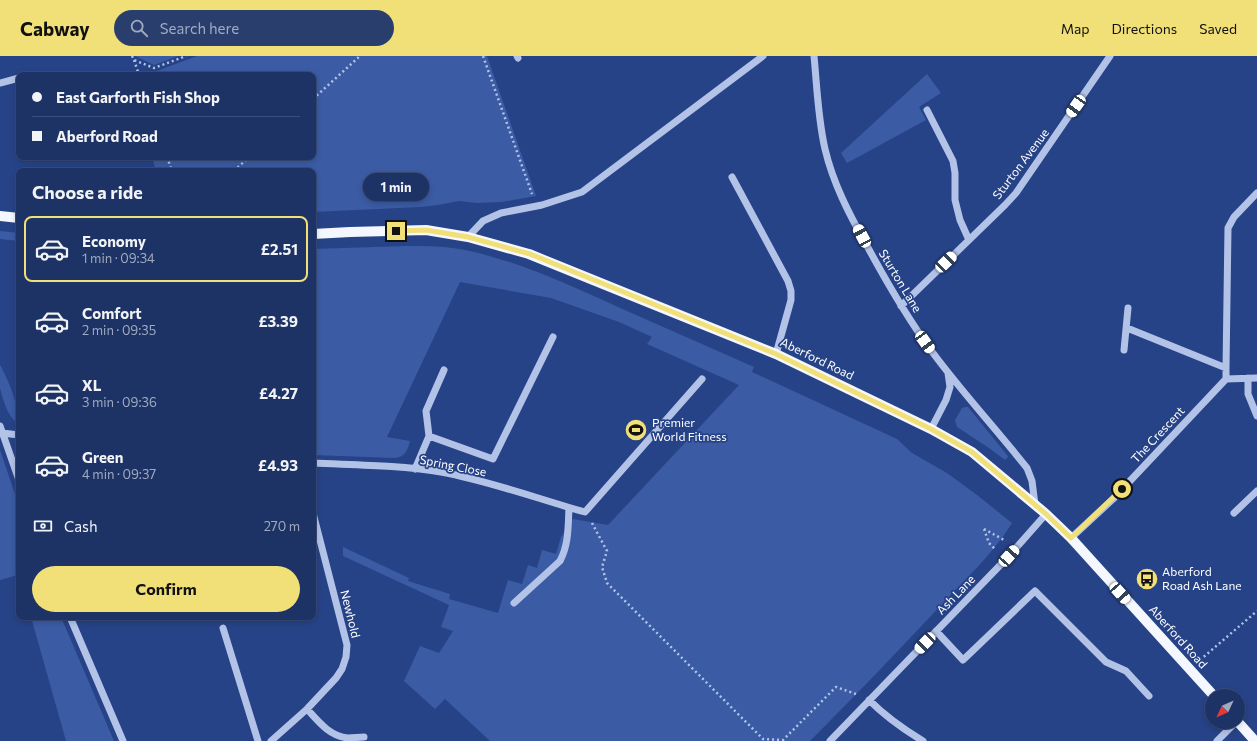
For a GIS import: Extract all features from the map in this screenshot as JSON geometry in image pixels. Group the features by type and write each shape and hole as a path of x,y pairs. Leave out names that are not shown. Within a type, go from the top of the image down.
{"main road":[{"path":"0,216 16,218"},
{"name":"Aberford Road","path":"316,234 426,230 468,237 530,254 776,354 931,429 972,452 1046,514 1071,538 1208,689"},
{"path":"1244,729 1255,741"}],"street":[{"path":"468,237 483,221 501,214 582,192 763,56"},
{"name":"Sturton Lane","path":"814,56 821,128 825,150 838,190 854,223 883,277 917,331 948,372 1027,468 1032,481 1035,505"},
{"name":"Sturton Avenue","path":"901,306 1016,193 1110,56"},
{"path":"0,83 16,79"},
{"path":"927,110 953,161 955,173 955,200 960,220 969,240"},
{"path":"732,177 788,281 791,291 791,300 776,354"},
{"path":"1257,193 1234,217 1228,228 1226,368 1226,378 1257,378"},
{"path":"1124,350 1128,308"},
{"path":"1127,328 1226,368"},
{"path":"429,436 493,459 553,337"},
{"path":"415,469 429,436 426,411 444,370"},
{"path":"931,429 946,400 950,387 948,372"},
{"name":"The Crescent","path":"1071,538 1113,499 1226,378"},
{"path":"1248,378 1248,394 1257,416"},
{"path":"585,512 702,379"},
{"path":"1,429 16,434"},
{"path":"1,429 16,472"},
{"name":"Spring Close","path":"316,463 402,467 441,472 477,480 585,512"},
{"path":"1234,513 1257,491"},
{"path":"514,603 560,561 565,552 567,542 569,508"},
{"name":"Ash Lane","path":"830,741 1009,556 1046,514"},
{"name":"Newhold","path":"271,741 307,709 336,678 346,657 347,646 316,525"},
{"path":"936,631 963,660 1035,591 1106,662 1126,671 1149,696"},
{"path":"71,620 123,741"},
{"path":"223,628 258,741"},
{"path":"870,700 882,713 896,724 923,741"},
{"path":"307,709 324,728 338,735 348,738 364,737"},
{"path":"1217,741 1230,729"}],"path":[{"path":"132,56 138,72"},
{"path":"134,60 154,68 186,56"},
{"path":"316,95 360,56"},
{"path":"483,56 535,206"},
{"path":"237,168 246,160"},
{"path":"585,512 607,551 602,567 607,583 763,739 783,740 836,687 870,700"},
{"path":"1009,556 997,551 989,543 984,528 1016,547"},
{"path":"1189,669 1257,611"}],"shaded area":[{"path":"135,56 178,56 154,65"},
{"path":"197,56 487,56 536,196 502,202 477,203 459,201 421,207 316,212 316,168 155,168 153,160 316,160 316,72 154,72"},
{"path":"927,74 941,93 919,107 926,120 847,163 841,153"},
{"path":"0,231 16,233 16,241 0,239"},
{"path":"436,246 485,255 543,274 754,367 752,372 897,439 912,453 947,473 1012,523 1005,534 980,564 878,672 810,741 490,741 445,699 435,709 404,681 420,646 439,653 453,631 441,627 449,605 343,556 343,547 409,578 408,581 450,594 449,599 498,613 508,580 522,584 528,565 537,568 542,550 556,554 561,537 573,519 608,525 739,385 647,344 652,337 619,322 551,298 460,282 387,437 410,441 404,455 395,458 316,455 316,249"},
{"path":"0,365 13,394 16,405 16,422 6,408 0,388"},
{"path":"968,407 1007,455 1008,457 1005,460 957,427 955,420 962,408"},
{"path":"0,450 16,497 16,576 0,580"},
{"path":"32,620 62,620 114,741 66,741"}],"place":[{"name":"Premier World Fitness","path":"636,430"},
{"name":"Aberford Road Ash Lane","path":"1147,579"}],"route":[{"path":"396,231 426,230 468,237 530,254 776,354 931,429 972,452 1046,514 1071,538 1122,489"}]}
